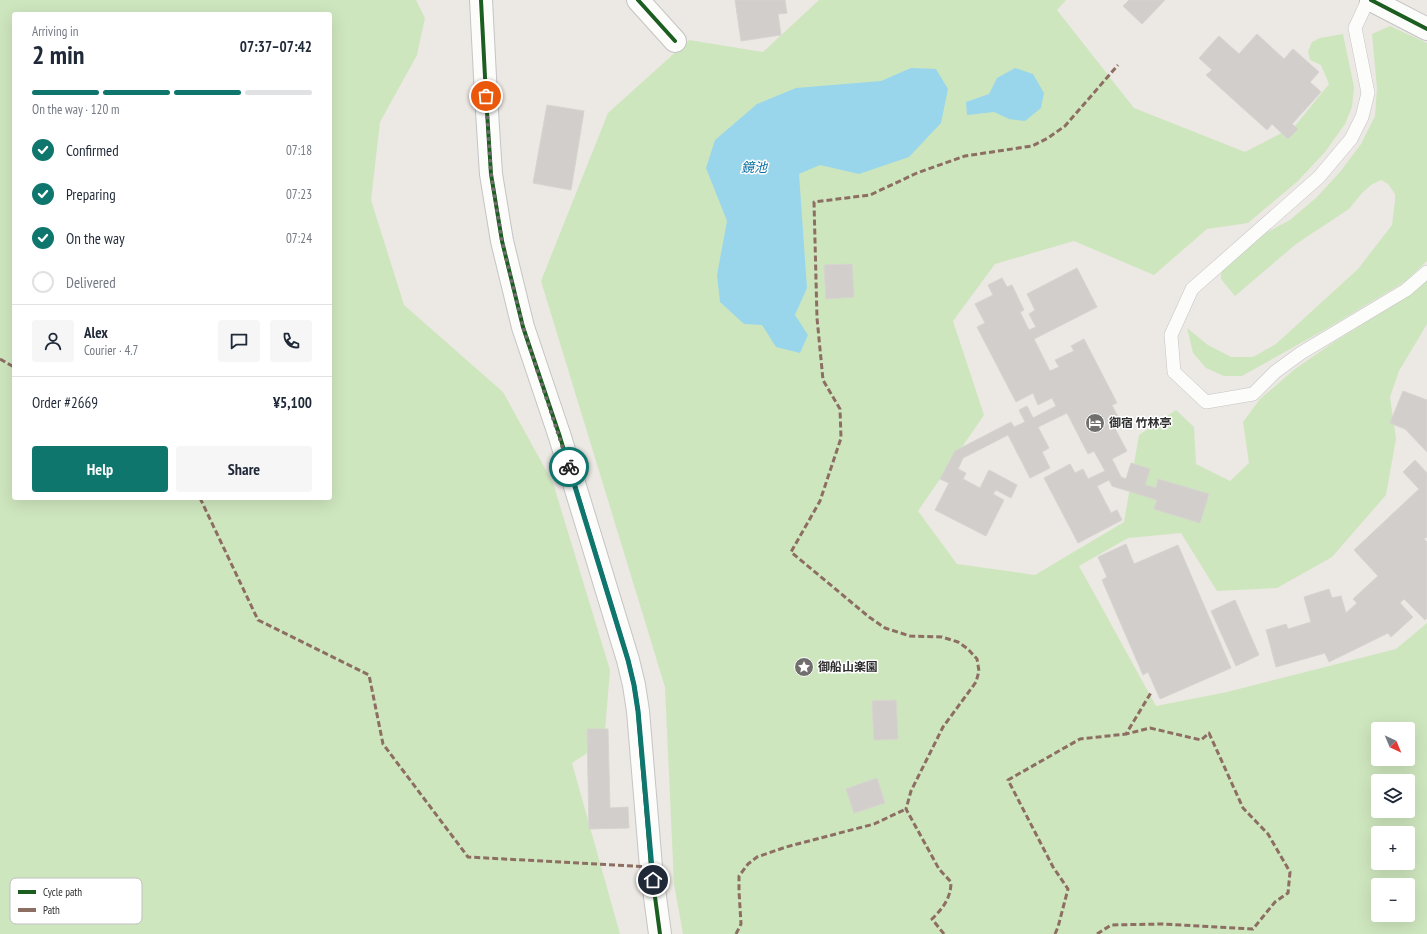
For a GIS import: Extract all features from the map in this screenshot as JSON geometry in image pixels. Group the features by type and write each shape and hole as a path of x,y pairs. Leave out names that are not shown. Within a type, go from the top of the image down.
{"street":[{"path":"481,0 491,174 502,241 523,327 560,437 633,679 638,711 651,867 660,934"},
{"path":"638,0 675,41"},
{"path":"1371,0 1427,29"}],"lane":[{"path":"1368,0 1355,28 1368,93 1362,118 1351,138 1319,177 1192,289 1171,335 1174,372 1206,402 1253,394 1275,372 1296,356 1406,290 1427,272"}],"green space":[{"path":"0,0 416,0 425,18 417,55 380,122 371,200 404,305 503,392 553,483 610,670 604,742 572,763 620,934 0,934"},
{"path":"819,0 1066,0 1057,10 1134,108 1245,152 1295,126 1329,84 1321,65 1310,60 1308,51 1312,42 1320,38 1343,34 1354,87 1352,107 1345,124 1325,152 1298,181 1248,223 1207,229 1154,275 1074,241 995,264 953,321 984,415 918,511 957,564 1035,575 1124,522 1139,435 1176,410 1194,427 1196,464 1230,481 1249,463 1243,422 1260,399 1295,369 1334,342 1411,294 1427,280 1427,324 1399,371 1390,397 1396,439 1386,495 1332,557 1277,588 1217,591 1181,533 1128,538 1079,566 1156,706 1227,692 1396,649 1427,623 1427,934 683,934 674,884 665,687 541,281 608,113 689,40 763,52"},
{"path":"1390,26 1427,43 1427,261 1406,281 1326,329 1242,376 1224,376 1206,368 1193,353 1187,328 1208,345 1231,357 1253,357 1276,344 1358,269 1392,225 1395,194 1388,184 1381,180 1371,185 1362,193 1349,209 1296,244 1235,296 1221,279 1221,272 1264,234 1290,220 1317,197 1340,172 1361,144 1375,116 1377,88 1372,34"}],"water":[{"name":"鏡池","path":"911,68 936,69 948,89 941,123 909,157 859,174 820,165 799,174 807,288 795,315 808,335 800,353 776,347 762,325 744,324 720,302 717,275 727,221 706,168 715,140 757,104 796,88 881,81"},
{"path":"1015,68 1033,74 1044,93 1041,108 1025,121 1009,119 994,112 967,115 966,102 989,94 997,78"}],"building":[{"path":"735,0 785,0 787,13 778,14 781,35 741,41"},
{"path":"1129,0 1165,0 1142,24 1123,6"},
{"path":"1257,34 1284,59 1293,49 1319,72 1310,82 1321,92 1292,124 1298,129 1288,139 1272,124 1267,130 1206,75 1212,70 1199,58 1219,36 1239,54"},
{"path":"547,105 584,111 571,190 533,183"},
{"path":"852,264 854,297 826,299 824,265"},
{"path":"1077,268 1097,307 1034,339 1050,371 1059,367 1055,360 1074,351 1071,346 1084,339 1117,403 1112,405 1119,419 1112,423 1127,451 1112,459 1121,477 1126,479 1131,463 1150,469 1145,485 1156,488 1158,479 1209,494 1200,523 1154,509 1157,500 1112,486 1109,480 1097,486 1111,513 1117,510 1122,520 1078,543 1044,478 1070,464 1075,473 1083,469 1088,479 1105,471 1094,451 1088,454 1067,413 1038,427 1049,448 1042,452 1050,468 1030,478 1008,435 963,458 958,469 966,473 963,479 980,488 989,470 1017,485 1011,498 996,490 993,494 1004,500 986,536 935,510 949,483 940,479 955,451 1011,422 1014,427 1025,422 1019,410 1027,406 1033,418 1056,406 1052,398 1038,405 1033,393 1016,402 977,327 985,323 975,304 993,295 988,285 1002,278 1007,287 1012,285 1024,310 1020,312 1029,330 1036,327 1029,314 1035,310 1027,294"},
{"path":"1403,391 1427,400 1427,452 1405,429 1390,423"},
{"path":"1415,460 1427,473 1427,537 1424,539 1427,542 1427,618 1425,620 1404,599 1400,603 1413,617 1391,637 1388,633 1329,662 1325,653 1276,667 1266,630 1286,624 1288,629 1311,622 1304,597 1329,589 1332,598 1341,596 1346,613 1357,603 1353,599 1378,576 1354,550 1419,489 1403,472"},
{"path":"1126,544 1134,564 1178,545 1231,668 1160,699 1148,672 1143,675 1102,580 1107,577 1098,557"},
{"path":"1235,600 1259,655 1236,666 1211,611"},
{"path":"896,700 898,739 874,740 872,701"},
{"path":"587,729 608,729 610,808 628,807 629,828 589,829"},
{"path":"877,778 885,803 854,813 846,789"}],"marked path":[{"path":"944,934 932,919 946,902 950,893 951,882 939,869 906,809 911,791 943,727 976,682 979,671 977,659 968,649 958,642 942,637 910,636 885,628 869,617 791,552 820,501 841,438 840,409 823,380 817,318 814,202 870,195 917,173 965,156 1032,146 1048,138 1065,126 1118,65"},
{"path":"0,359 12,366"},
{"path":"201,500 258,620 369,675 383,744 468,857 651,867"},
{"path":"1055,934 1068,889 1053,867 1008,780 1080,739 1126,734 1152,691"},
{"path":"1097,934 1111,925 1162,924 1253,929 1275,902 1288,893 1290,872 1268,834 1243,808 1209,733 1201,740 1150,728 1126,734"},
{"path":"736,934 741,924 739,876 748,864 757,857 786,847 874,824 906,809"}],"cycle path":[{"path":"481,0 491,174 502,241 523,327 560,437 628,660 634,685 638,711 651,867 660,934"},
{"path":"638,0 675,41"},
{"path":"1371,0 1427,29"}],"way so far":[{"path":"486,96 491,174 496,212 502,241 523,327 569,467"}],"place":[{"name":"御宿 竹林亭","path":"1095,423"},
{"name":"御船山楽園","path":"804,667"}],"route":[{"path":"569,467 628,660 634,685 638,711 653,880"}]}
